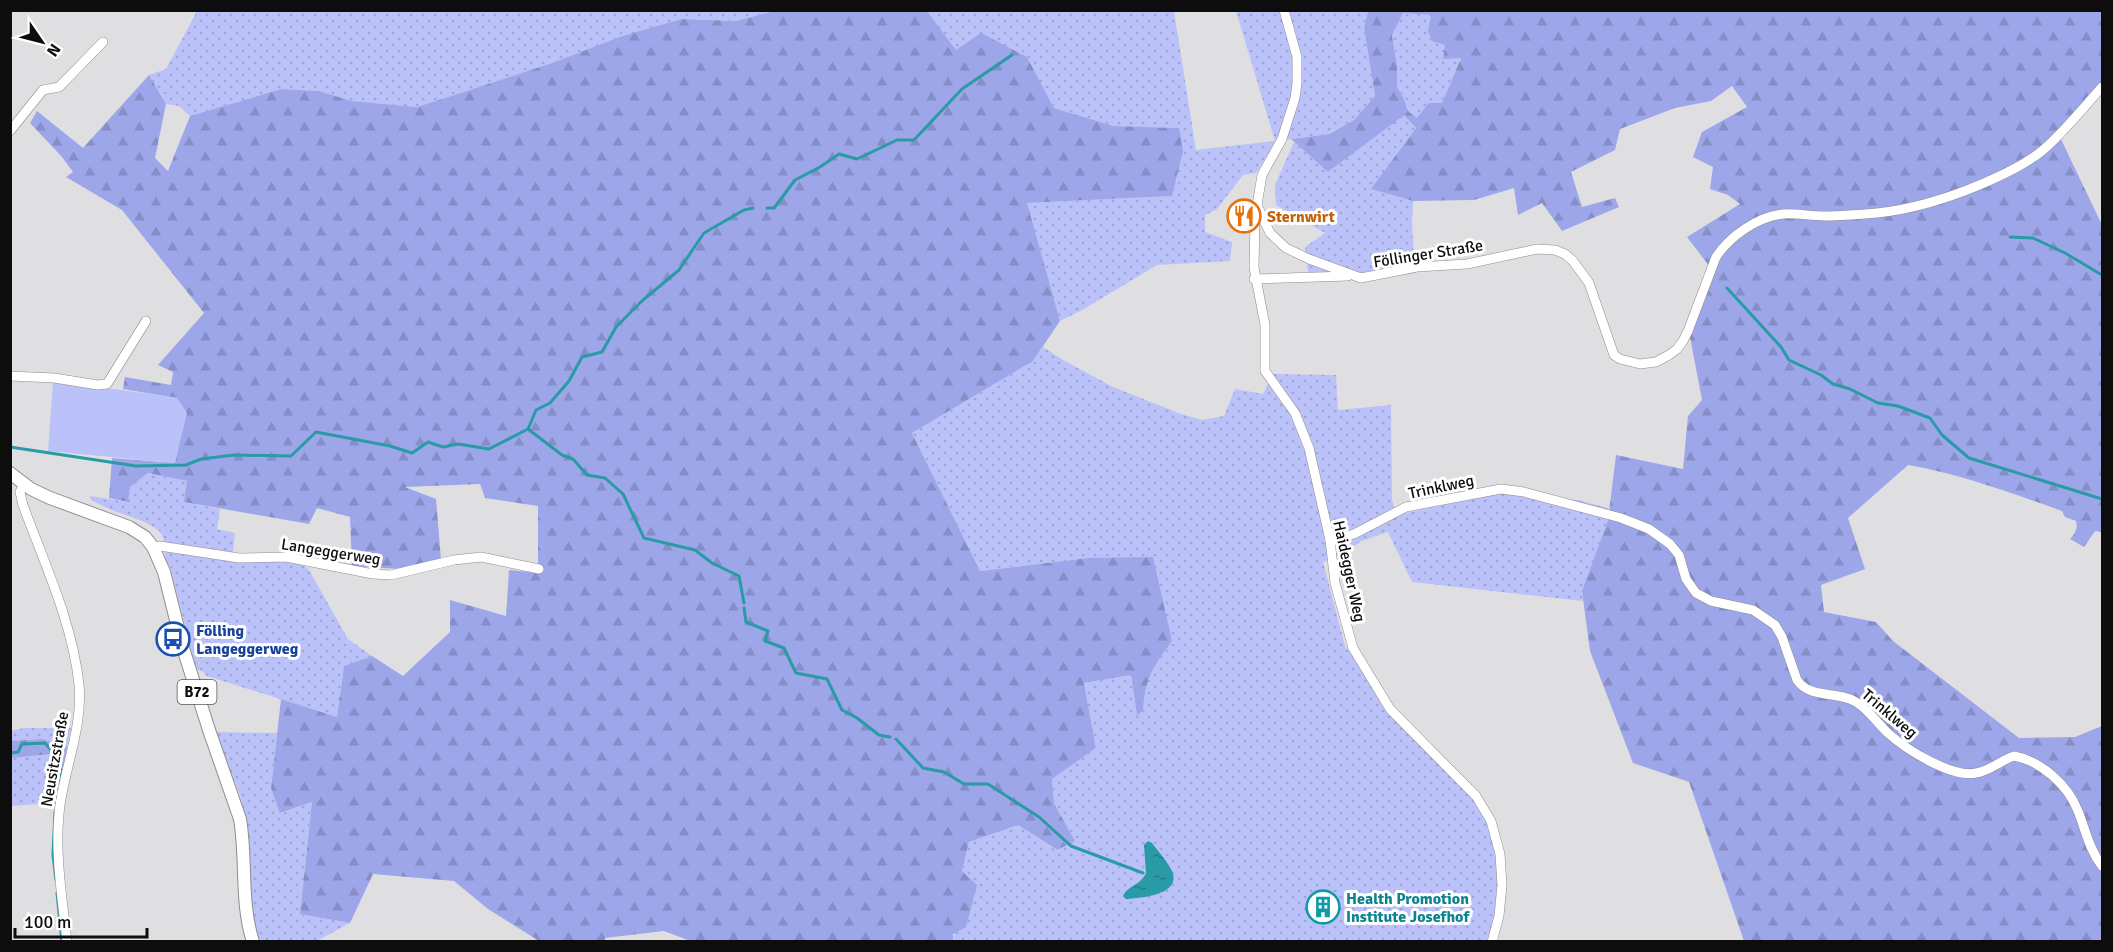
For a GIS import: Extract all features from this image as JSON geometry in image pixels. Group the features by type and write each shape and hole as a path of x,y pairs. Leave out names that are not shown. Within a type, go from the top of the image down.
{"main road":[{"name":"B72","path":"10,473 24,484 50,498 129,527 145,537 153,547 164,572 183,648 205,720 240,819 243,834 244,904 253,942"}],"street":[{"path":"1257,205 1262,174 1282,139 1297,84 1294,45 1284,10"},
{"path":"10,130 43,90 59,87 103,42"},
{"name":"Föllinger Straße","path":"1257,205 1270,233 1286,248 1361,278 1417,267 1467,264 1537,249 1555,250 1565,254 1573,261 1585,277 1614,355 1620,359 1640,364 1656,362 1669,356 1683,341 1716,257 1723,246 1734,236 1770,217 1784,214 1823,216 1868,214 1917,205 1967,190 2041,152 2103,87"},
{"name":"Haidegger Weg","path":"1257,205 1254,279 1265,326 1265,371 1295,412 1300,424 1315,473 1330,540 1335,583 1353,648 1390,709 1476,796 1491,821 1500,854 1502,885 1499,916 1492,942"},
{"path":"1254,279 1351,275"},
{"path":"10,376 107,384 146,321"},
{"name":"Neusitzstraße","path":"24,484 20,492 23,505 62,610 79,683 78,723 63,785 58,829 58,857 67,942"},
{"name":"Trinklweg","path":"1330,540 1354,534 1406,507 1501,489 1524,492 1621,518 1649,529 1670,544 1678,555 1686,579 1696,593 1711,601 1753,610 1775,625 1801,686 1811,692 1843,696 1855,701 1909,750 1964,774 1978,773 2014,756 2034,761 2070,795 2078,810 2088,844 2103,866"},
{"name":"Langeggerweg","path":"153,547 160,546 239,558 286,557 373,574 391,574 444,561 481,558 539,569"}],"shaded area":[{"path":"197,11 779,11 736,21 681,19 622,36 552,63 417,107 352,101 319,91 281,89 190,116 179,106 166,104 149,75 166,69"},
{"path":"926,11 1174,11 1196,150 1275,141 1236,11 1368,11 1364,28 1375,96 1354,120 1328,134 1276,141 1256,173 1243,175 1217,209 1205,215 1205,232 1232,242 1230,261 1157,265 1060,321 1026,203 1171,196 1179,128 1114,126 1054,108 1027,57 956,50"},
{"path":"1402,13 1431,15 1445,45 1461,57 1442,104 1417,118 1408,111 1397,87 1397,66 1392,35"},
{"path":"1404,114 1416,128 1372,189 1413,201 1415,273 1359,281 1309,280 1305,247 1325,233 1276,205 1275,185 1294,142 1328,172"},
{"path":"1043,347 1113,387 1202,420 1224,416 1235,389 1263,394 1273,374 1336,375 1338,410 1391,405 1392,500 1397,515 1497,493 1578,500 1608,508 1608,520 1582,591 1583,601 1412,582 1388,532 1361,541 1341,556 1323,562 1345,646 1386,704 1484,809 1502,871 1492,941 953,941 962,871 969,842 1018,825 1056,850 1075,841 1054,803 1052,779 1096,748 1084,683 1131,675 1137,714 1143,711 1151,673 1172,641 1088,558 980,571 912,433 1033,361"},
{"path":"53,381 177,398 187,413 175,463 48,451"},
{"path":"148,473 187,481 185,502 220,509 217,529 235,533 232,561 284,560 303,565 309,570 348,639 372,656 344,666 337,717 207,676 196,669 170,566 165,558 162,535 152,526 106,508 89,498 91,496 127,502 130,487"},
{"path":"24,728 71,728 67,747 42,739 11,741 11,731"},
{"path":"214,732 277,733 271,788 281,813 312,802 300,914 350,923 317,941 257,941 251,908 248,827 239,792"},
{"path":"50,753 58,774 52,803 11,806 11,758"}],"green space":[{"path":"779,10 926,10 956,50 981,33 1027,57 1054,108 1114,126 1179,128 1183,151 1172,196 1027,203 1060,321 1033,361 912,433 980,571 1088,558 1153,557 1172,641 1151,673 1143,711 1137,715 1131,675 1084,683 1096,748 1052,779 1054,803 1075,841 1057,850 1018,825 969,842 962,871 977,885 966,927 953,934 953,941 693,942 664,931 605,938 605,941 539,941 488,909 454,881 373,874 350,923 300,914 312,802 280,813 271,788 281,699 337,717 344,666 372,656 403,676 450,632 450,600 506,616 509,570 538,573 538,506 485,498 480,484 405,487 436,499 441,560 399,569 352,566 350,517 317,508 309,524 184,502 187,481 148,473 130,487 128,502 109,498 112,458 175,463 177,398 123,389 125,377 171,385 173,372 158,365 204,313 122,210 66,177 73,172 30,123 37,111 83,148 149,75 166,104 155,158 168,171 190,116 281,89 319,91 352,101 417,107 552,63 622,36 681,19 736,21"},
{"path":"1368,11 2102,11 2102,83 2058,133 2102,225 2102,532 2095,531 2084,547 2070,539 2076,531 2076,521 2065,517 2062,511 1967,479 1908,465 1848,518 1865,569 1821,585 1824,612 1876,622 1893,641 2019,738 2075,737 2102,726 2102,941 1744,941 1689,782 1633,763 1590,651 1582,591 1608,520 1616,455 1683,469 1688,416 1702,400 1690,337 1713,271 1687,237 1740,204 1728,195 1710,189 1713,167 1693,157 1702,132 1747,107 1732,86 1711,101 1675,108 1620,129 1615,150 1571,172 1582,207 1615,198 1619,207 1562,231 1542,203 1518,215 1514,188 1474,200 1413,201 1371,189 1416,128 1404,115 1328,172 1291,139 1329,134 1354,120 1375,96 1364,28","holes":["1403,13 1431,15 1428,31 1432,41 1445,45 1443,59 1461,58 1442,103 1429,103 1417,118 1408,111 1397,87 1397,66 1392,35"]},
{"path":"42,739 67,747 57,806 52,803 58,774 50,754 11,758 11,741"}],"water":[{"path":"1148,841 1165,860 1174,879 1166,890 1158,894 1126,899 1123,896 1125,893 1146,873 1144,845"}],"waterway":[{"path":"767,208 774,208 795,180 839,154 857,159 897,140 914,140 962,89 1012,55"},
{"path":"10,447 136,466 186,465 201,459 234,455 291,456 316,432 390,446 412,453 428,442 443,447 458,444 489,449 528,429 536,410 550,403 569,381 582,357 602,352 616,327 643,300 679,270 704,233 744,210 753,208"},
{"path":"2010,237 2033,238 2065,253 2102,275"},
{"path":"1727,288 1781,347 1789,360 1821,375 1833,384 1850,389 1878,403 1898,406 1930,418 1942,435 1969,458 2102,499"},
{"path":"528,429 562,455 573,459 587,475 605,478 623,494 644,538 695,550 712,563 739,576 744,603"},
{"path":"744,608 746,622 768,631 765,641 784,648 796,673 827,679 842,710 879,735 890,737"},
{"path":"896,739 923,768 944,772 964,784 988,784 1039,817 1071,846 1143,873"},
{"path":"10,753 18,752 22,744 45,743 61,764"},
{"path":"55,806 61,770"},
{"path":"55,812 53,855 56,880"},
{"path":"57,893 62,942"}],"place":[{"name":"Sternwirt","path":"1244,216"},
{"name":"Fölling Langeggerweg","path":"173,639"},
{"name":"Health Promotion Institute Josefhof","path":"1323,907"}]}
